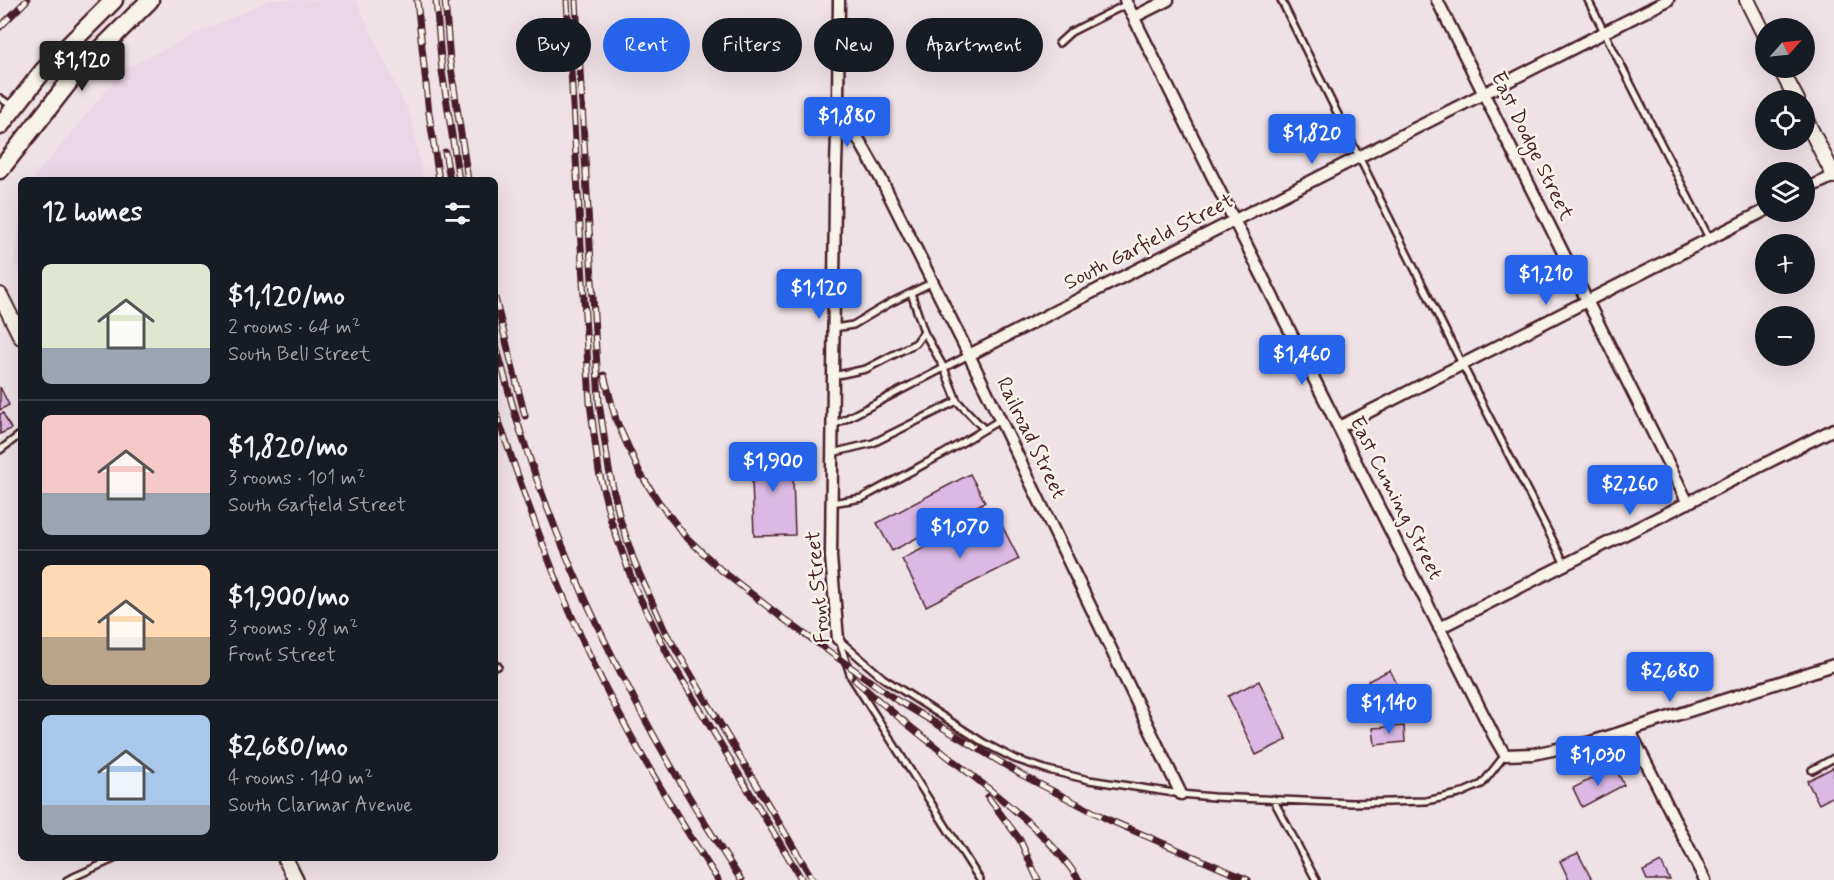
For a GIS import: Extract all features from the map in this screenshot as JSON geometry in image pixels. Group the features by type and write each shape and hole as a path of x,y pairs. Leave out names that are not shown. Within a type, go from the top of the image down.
{"main road":[{"path":"0,126 7,103 114,0"},
{"path":"0,170 73,77 150,0"}],"street":[{"name":"Front Street","path":"838,639 832,587 832,426 839,0"},
{"path":"1134,17 1168,0"},
{"name":"East Dodge Street","path":"1437,0 1688,503"},
{"name":"South Garfield Street","path":"969,355 1668,0"},
{"path":"1747,0 1756,18"},
{"name":"East Cuming Street","path":"1126,2 1439,628 1505,755"},
{"name":"Railroad Street","path":"838,103 881,179 933,282 1181,794"},
{"path":"1815,138 1834,176 1815,185"},
{"path":"1339,427 1755,215"},
{"path":"0,295 18,331"},
{"path":"1439,628 1834,429"},
{"path":"1505,755 1526,755 1560,749 1630,731 1834,665"},
{"path":"1630,731 1706,880"},
{"path":"286,861 296,880"}],"lane":[{"path":"1281,0 1565,565"},
{"path":"1588,0 1709,238"},
{"path":"1059,43 1071,32 1126,2"},
{"path":"833,328 853,325 933,282"},
{"path":"911,293 924,332 944,368 957,401 984,429"},
{"path":"833,376 866,369 916,343 924,332"},
{"path":"832,426 969,355"},
{"path":"832,453 873,443 957,401"},
{"path":"832,503 862,498 1000,420"},
{"path":"0,450 18,436"},
{"path":"838,639 883,678 984,742 1015,759 1089,780 1181,794 1352,803 1426,801 1459,794 1482,784 1505,755"},
{"name":"Front Street","path":"838,639 851,676 980,880"},
{"path":"1812,770 1834,758"},
{"path":"1274,799 1316,880"},
{"path":"67,880 109,861"}],"shaded area":[{"path":"269,0 356,0 411,117 422,177 34,177 125,68"},
{"path":"18,233 18,270 14,262"}],"building":[{"path":"0,387 9,405 0,410"},
{"path":"3,413 11,429 0,434 0,414"},
{"path":"792,450 795,535 754,536 751,451"},
{"path":"970,474 985,502 892,551 877,523"},
{"path":"995,512 1019,559 926,606 902,559"},
{"path":"1390,670 1399,688 1377,698 1368,681"},
{"path":"1259,681 1287,740 1256,755 1228,696"},
{"path":"1404,726 1405,742 1375,745 1373,728"},
{"path":"1615,767 1624,785 1582,807 1573,788"},
{"path":"1834,767 1834,796 1819,804 1807,781"},
{"path":"1578,853 1592,880 1569,880 1560,861"},
{"path":"1661,862 1670,880 1647,880 1643,871"}],"railway":[{"path":"0,27 27,0"},
{"path":"417,0 439,177"},
{"path":"436,0 442,71 459,177"},
{"path":"445,0 450,61 468,177"},
{"path":"567,0 590,403 599,472 611,521 635,588 671,661 802,880"},
{"path":"576,0 599,402 609,470 620,519 635,564 665,631 813,880"},
{"path":"445,152 449,177"},
{"path":"498,310 525,416"},
{"path":"498,353 517,422 541,492 589,607 616,664 675,774 741,880"},
{"path":"604,375 616,420 640,473 685,536 721,570 781,617 895,699 1022,775 1109,820 1248,880"},
{"path":"498,419 547,554 597,670 646,762 718,880"},
{"path":"854,679 1026,820 1060,854 1079,880"},
{"path":"988,797 1020,840 1038,880"}]}
